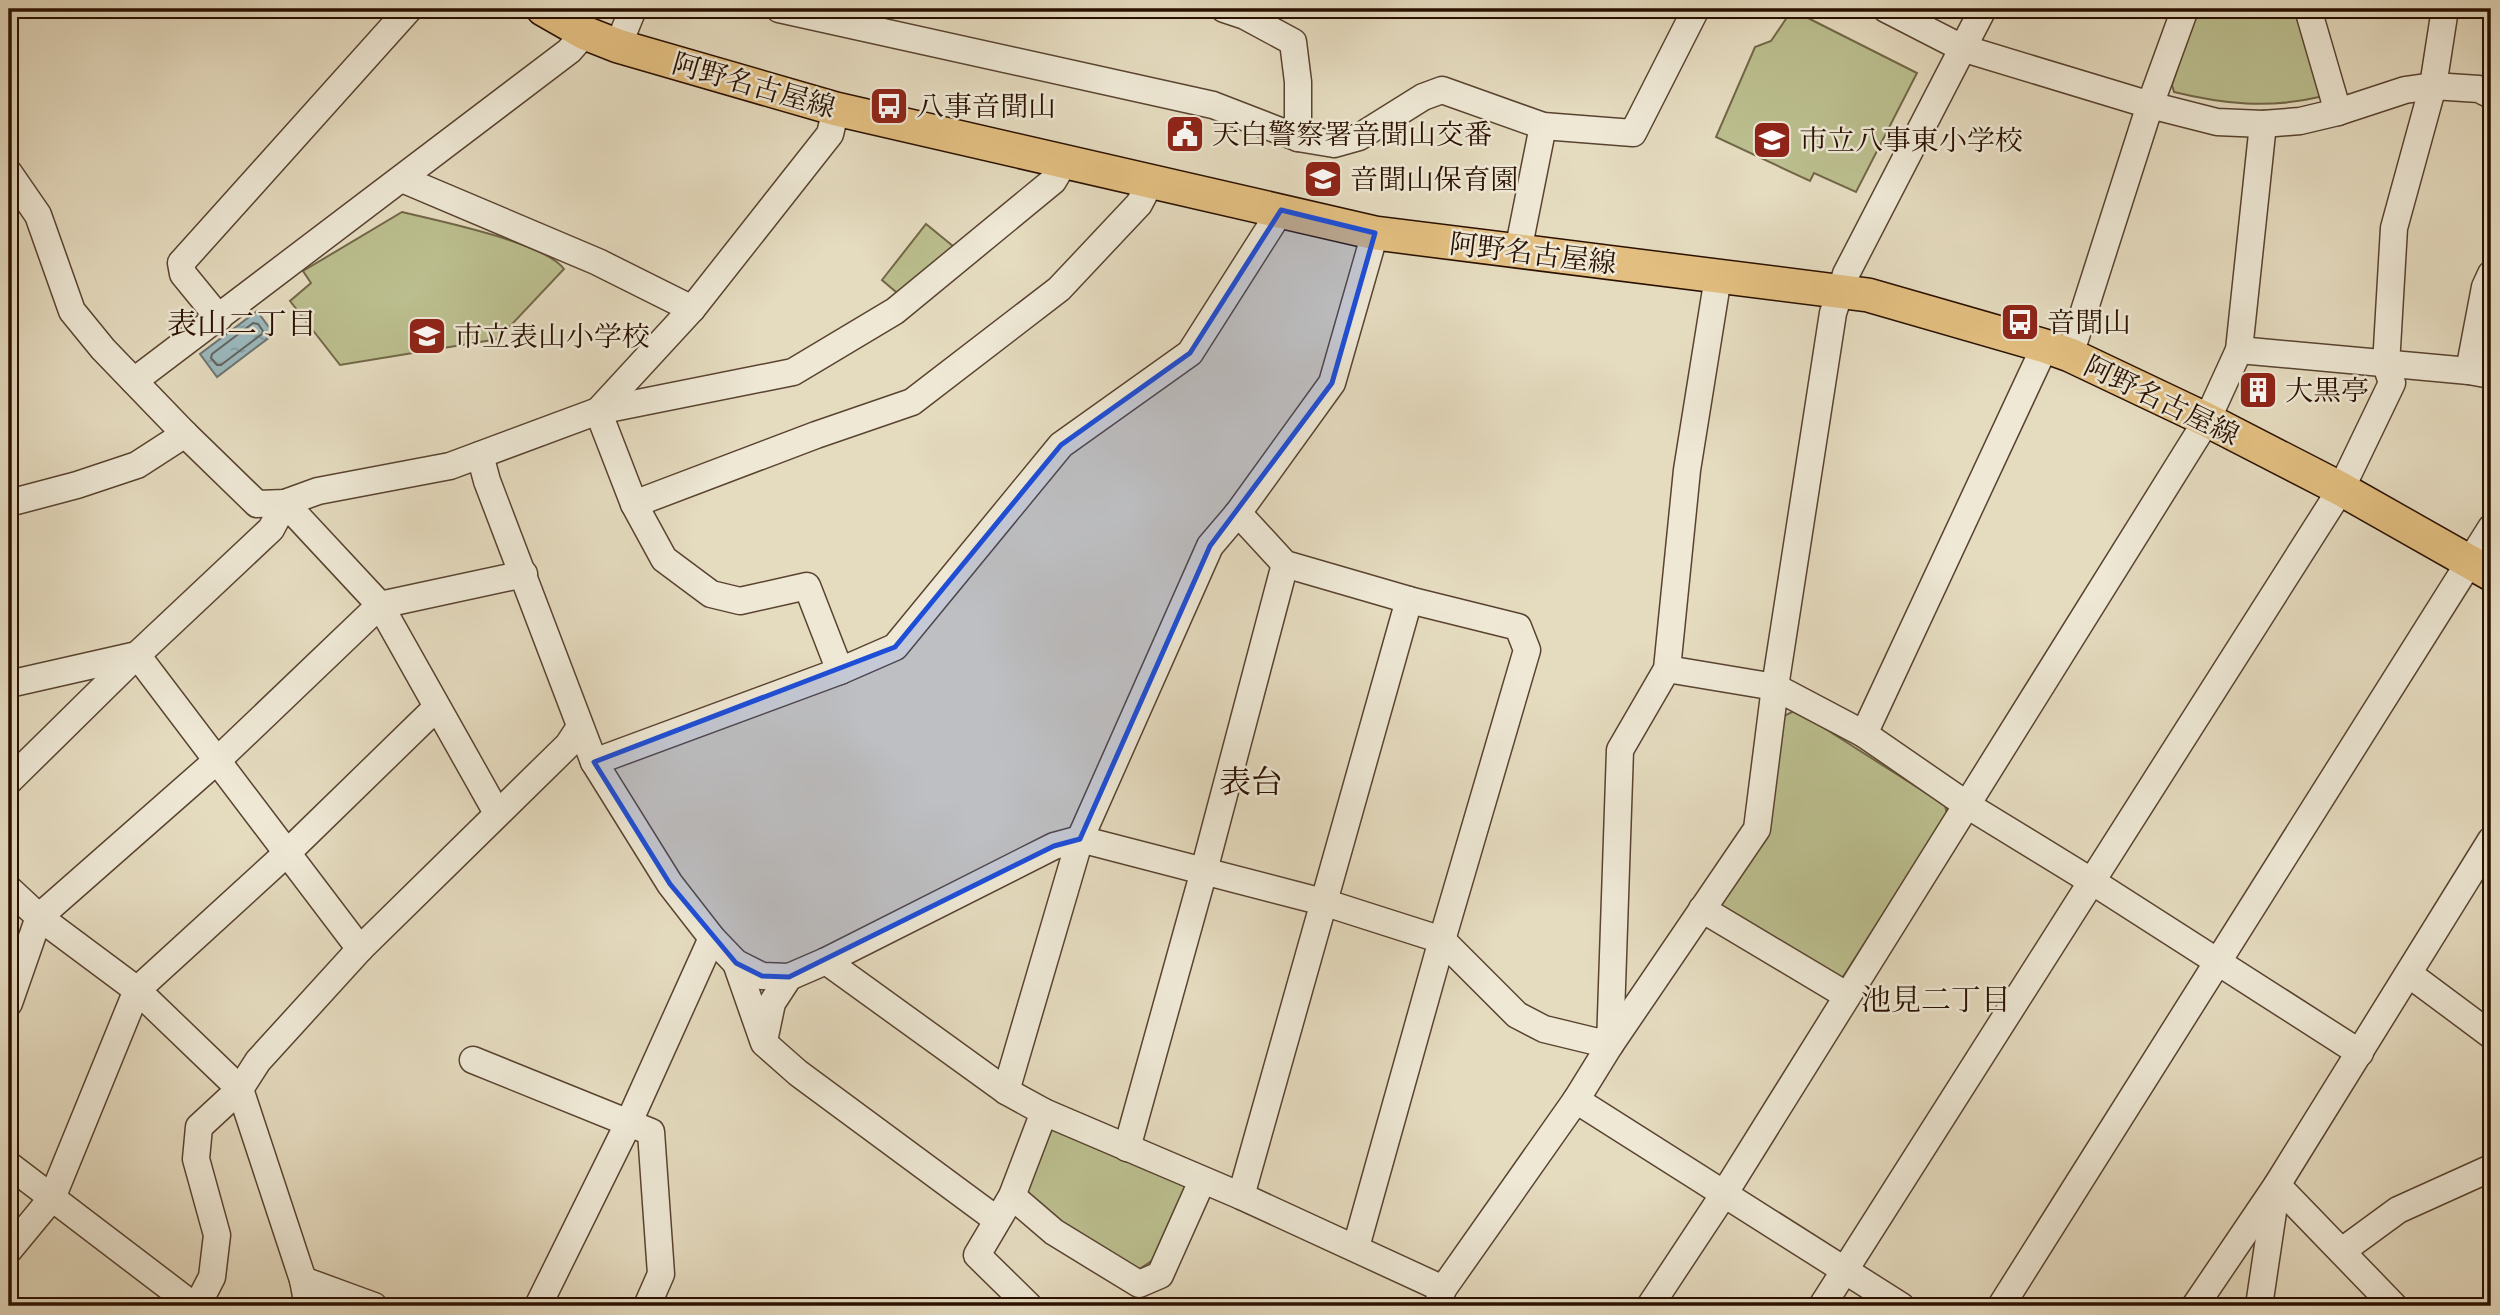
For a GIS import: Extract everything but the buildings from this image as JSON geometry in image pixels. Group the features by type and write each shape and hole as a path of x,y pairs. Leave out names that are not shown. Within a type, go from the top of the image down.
{"main road":[{"name":"阿野名古屋線","path":"543,9 585,33 618,46 836,109 1375,233 1868,295 2057,350 2207,420 2341,489 2481,568"}],"street":[{"path":"219,318 183,274 181,263 410,9"},
{"path":"618,46 634,9"},
{"path":"779,9 1213,105 1298,138 1334,144 1359,137 1423,97 1442,90 1543,126 1633,133 1696,9"},
{"path":"1224,9 1245,16 1293,42 1298,138"},
{"path":"1886,9 1962,48 2150,105 2217,122 2263,124 2300,121 2338,112 2405,89 2433,86 2479,89 2491,95"},
{"path":"826,961 1006,1091 1044,1112 1356,1247 1440,1297 1576,1100 1610,1045 1757,829 1775,687 1833,313 1846,274 1983,9"},
{"path":"1864,734 2057,350 2081,326 2150,105 2185,9"},
{"path":"2308,9 2338,112"},
{"path":"1822,1306 2341,489 2392,383 2386,365 2393,228 2433,86 2445,9"},
{"path":"134,381 569,51 585,33"},
{"path":"598,411 692,309 830,134 836,109"},
{"path":"1650,1306 1724,1194 2207,420 2239,350 2263,124"},
{"path":"1518,251 1543,126"},
{"path":"9,173 38,215 72,311 103,349 257,505 285,503 318,491 450,466 598,411 793,372 895,311 1053,181 1065,161"},
{"path":"402,179 598,262 692,309"},
{"path":"634,504 912,402 1059,289 1139,204 1150,183"},
{"path":"594,762 840,671 895,647 1061,445 1190,353 1281,210"},
{"path":"1006,1091 1080,839 1210,546 1238,513 1332,383 1375,233"},
{"path":"2239,350 2480,373 2485,287 2491,274"},
{"path":"1610,1045 1620,750 1667,668 1687,470 1718,277"},
{"path":"598,411 634,504 664,559 711,594 740,601 807,586 840,671"},
{"path":"9,503 137,465 185,434"},
{"path":"480,455 487,481 594,762 670,884 736,963 762,976 789,977 1054,846 1080,839 1323,902 1442,940 1517,1015 1544,1029 1610,1045"},
{"path":"285,503 380,605 497,813"},
{"path":"9,781 271,529 285,503"},
{"path":"1238,513 1285,564 1409,600 1518,627 1527,650 1356,1247"},
{"path":"2000,1306 2218,964 2481,568 2491,528"},
{"path":"1127,1148 1285,564"},
{"path":"9,1003 39,916 217,761 380,605 524,574"},
{"path":"1241,1196 1409,600"},
{"path":"9,684 137,655"},
{"path":"137,655 360,949"},
{"path":"1667,668 1775,687 1864,734 1967,805 2360,1053"},
{"path":"9,1250 52,1198 137,990 287,853 436,708"},
{"path":"9,1165 195,1306 212,1277 217,1235 196,1159 200,1127 240,1089 258,1061 360,949 568,745 580,727"},
{"path":"2195,1306 2277,1185 2491,840"},
{"path":"9,889 39,916 137,990 240,1089 306,1293 373,1306"},
{"path":"1702,909 1846,995"},
{"path":"538,1306 628,1124 712,937"},
{"path":"736,963 764,1043 797,1073 997,1220"},
{"path":"2409,974 2491,1035"},
{"path":"764,1043 772,1003 789,977"},
{"path":"473,1060 651,1132 661,1274 647,1306"},
{"path":"1576,1100 1901,1306"},
{"path":"1029,1306 977,1255 1012,1196 1044,1112"},
{"path":"2342,1251 2398,1210 2491,1168"},
{"path":"1012,1196 1054,1232 1139,1284 1160,1275 1202,1181"},
{"path":"2277,1185 2394,1306"},
{"path":"2259,1306 2277,1185"}],"highlighted area":[{"path":"1281,210 1375,233 1332,383 1210,546 1080,839 1054,846 789,977 762,976 736,963 670,884 594,762 895,647 1061,445 1190,353"}],"green space":[{"path":"2197,9 2302,9 2326,89 2319,97 2264,104 2210,100 2174,92 2172,85"},
{"path":"1792,10 1917,73 1856,192 1814,173 1810,181 1716,137 1755,47 1771,41"},
{"path":"402,212 513,241 553,259 564,269 498,339 340,365 290,301 311,283 303,271"},
{"path":"926,224 959,251 903,298 882,280"},
{"path":"1796,710 1945,805 1947,814 1841,980 1720,906 1784,716"},
{"path":"1054,1124 1190,1182 1153,1260 1138,1270 1062,1224 1025,1195"}],"water":[{"path":"257,311 274,334 217,377 200,354"}],"place":[{"name":"八事音聞山","path":"889,106"},
{"name":"天白警察署音聞山交番","path":"1185,134"},
{"name":"市立八事東小学校","path":"1772,140"},
{"name":"音聞山保育園","path":"1323,179"},
{"name":"音聞山","path":"2020,322"},
{"name":"市立表山小学校","path":"427,336"},
{"name":"大黒亭","path":"2258,390"}],"district":[{"name":"表山二丁目","path":"242,323"},
{"name":"表台","path":"1251,782"},
{"name":"池見二丁目","path":"1936,999"}]}
